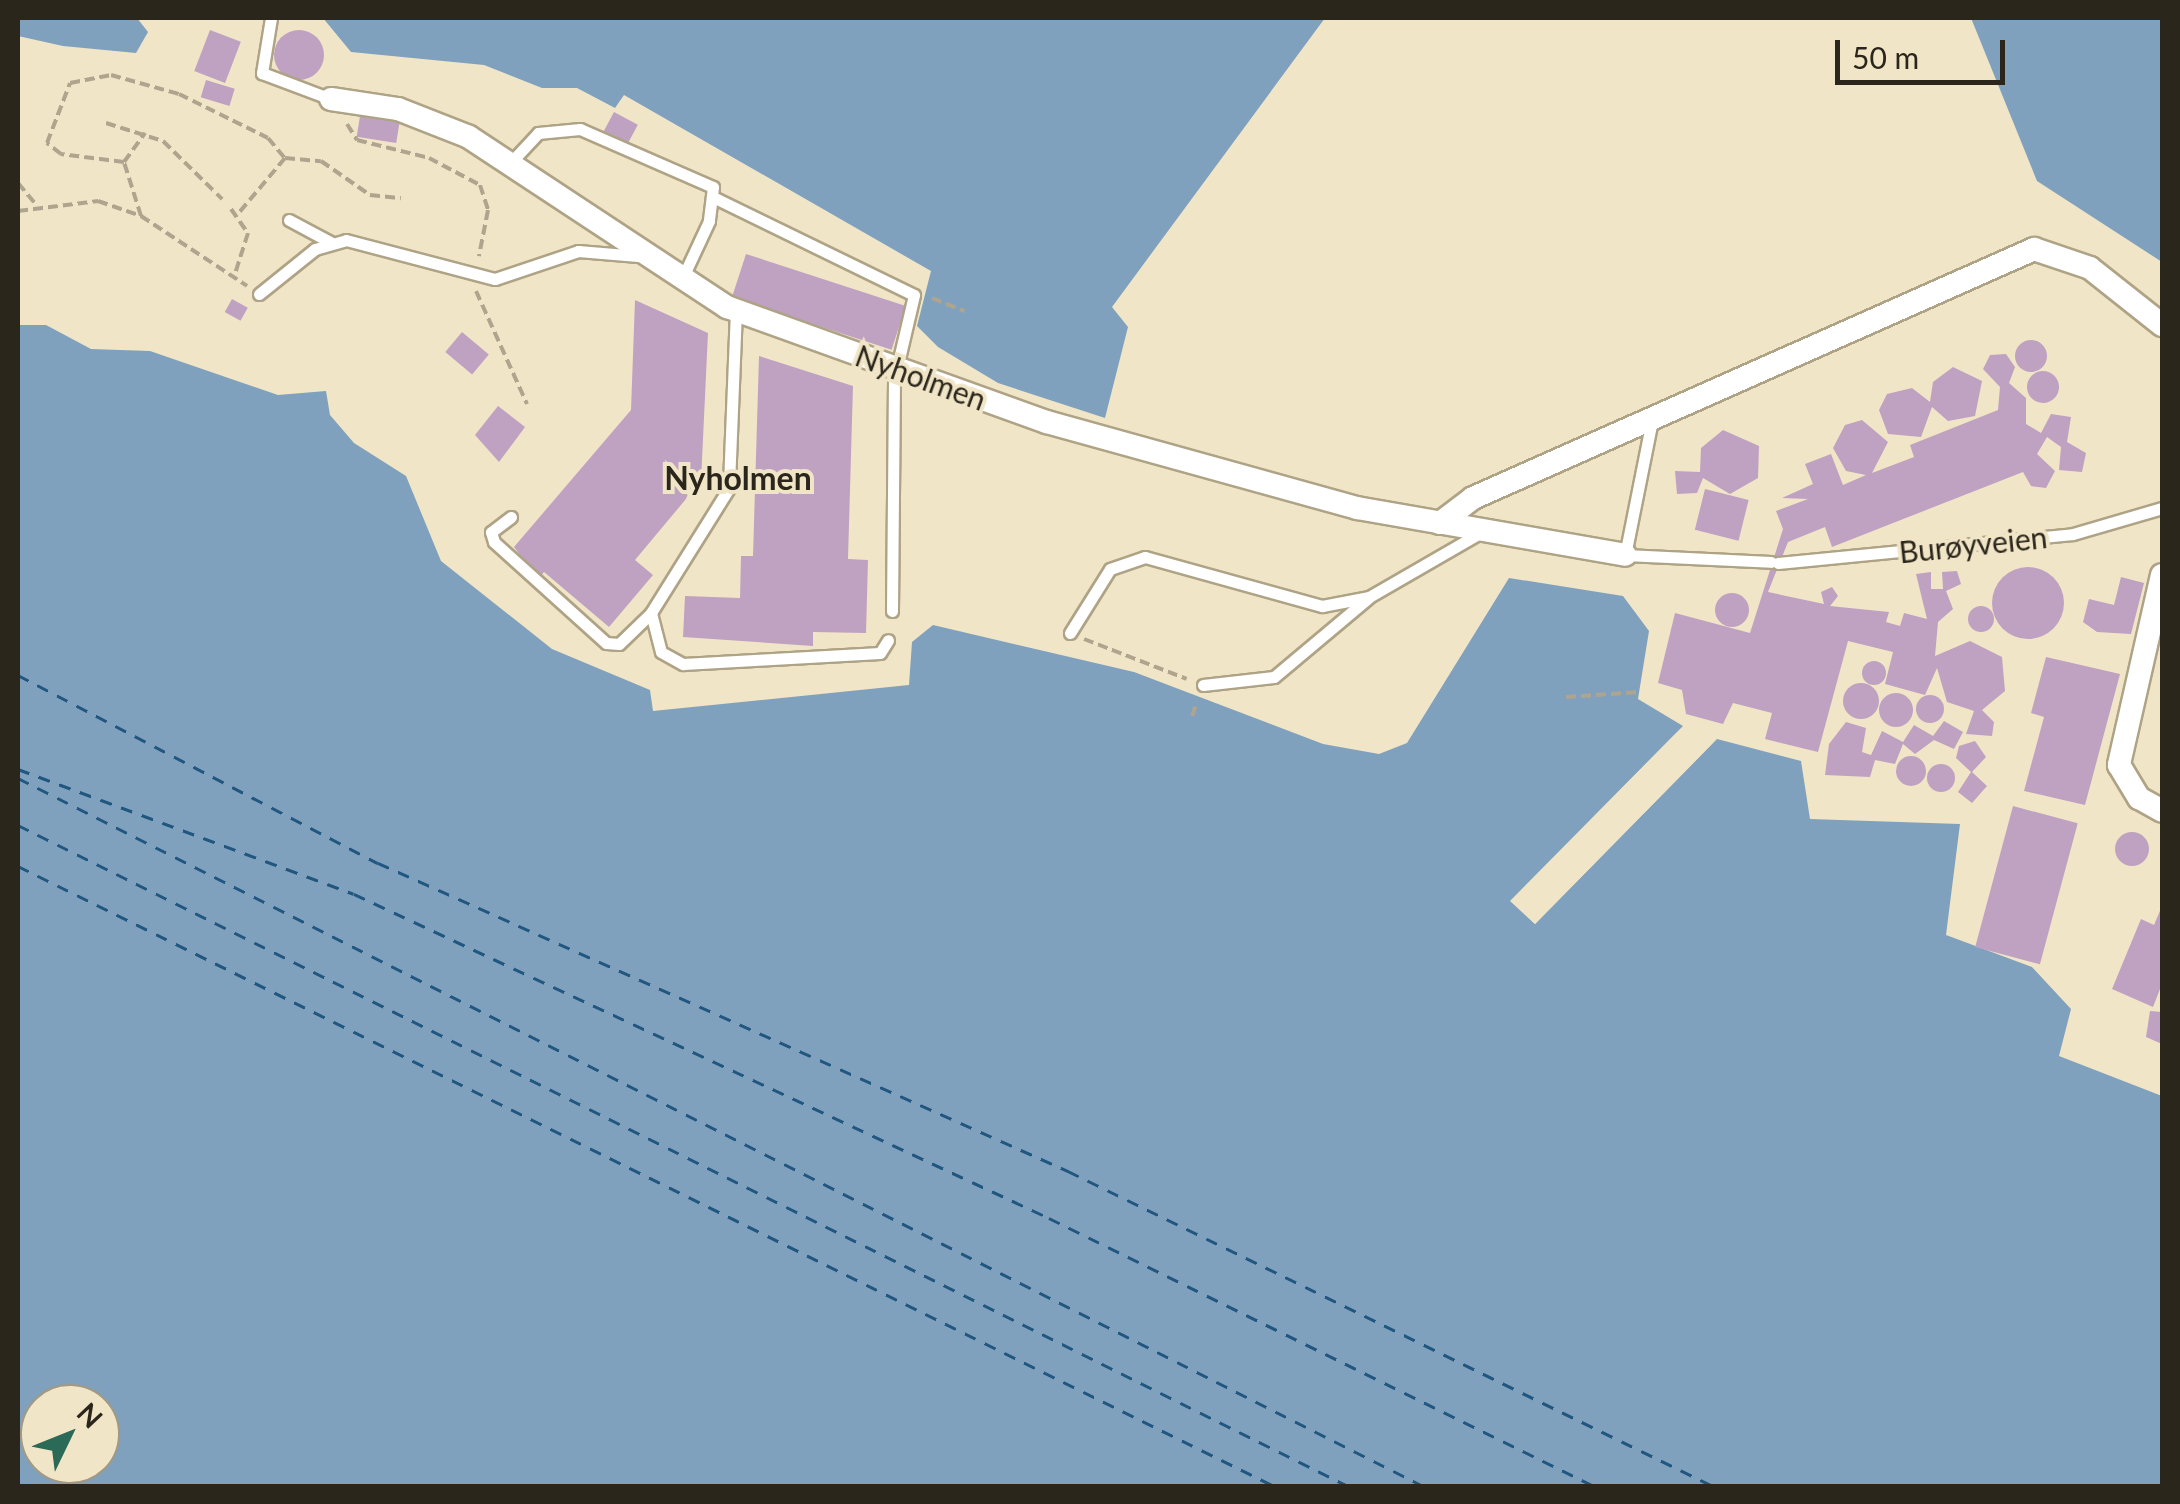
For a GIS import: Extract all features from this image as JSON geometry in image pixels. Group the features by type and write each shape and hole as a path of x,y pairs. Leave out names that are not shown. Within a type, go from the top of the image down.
{"street":[{"name":"Nyholmen","path":"331,99 428,117 512,160 652,260 736,310 895,368 1065,427 1440,523 1559,544"},
{"path":"1440,523 1473,498 2034,249 2090,268 2162,325"},
{"name":"Burøyveien","path":"1559,544 1625,555"},
{"path":"2162,576 2119,765 2138,798 2162,811"}],"lane":[{"path":"271,18 262,73 331,99"},
{"path":"512,160 538,133 580,128 680,167 715,198 914,295 895,368 892,611"},
{"path":"682,278 715,198"},
{"path":"288,220 330,242 390,247 506,278 602,249 652,260"},
{"path":"259,294 330,242"},
{"path":"511,517 491,532 494,542 606,643 619,644 650,613 729,488 736,310"},
{"path":"1625,555 1652,418"},
{"name":"Burøyveien","path":"1625,555 1775,562 2073,534 2162,508"},
{"path":"1203,685 1274,677 1369,597 1484,530"},
{"path":"1070,633 1100,578 1146,557 1322,606 1369,597"},
{"path":"650,613 660,652 683,664 880,653 888,640"}],"path":[{"path":"124,162 60,154 47,142 70,83 112,75 179,94 253,126 286,158 321,161 370,195 401,198"},
{"path":"331,99 357,140 429,158 480,186 488,210 476,272 482,309 527,404"},
{"path":"106,122 144,134 222,199"},
{"path":"124,162 144,134"},
{"path":"236,215 286,158"},
{"path":"124,162 141,216"},
{"path":"18,183 35,203"},
{"path":"18,211 35,203 98,201 141,216 259,294"},
{"path":"232,209 248,246 234,278"},
{"path":"926,296 964,311"},
{"path":"1070,633 1203,685"},
{"path":"1566,698 1640,692"}],"water":[{"path":"18,18 137,18 148,32 136,53 63,46 18,36"},
{"path":"323,18 1325,18 1112,307 1128,327 1105,418 998,383 938,347 917,326 931,271 624,95 615,108 577,88 542,88 484,65 351,52"},
{"path":"1971,18 2162,18 2162,262 2037,181"},
{"path":"18,325 46,325 91,349 150,351 278,395 326,391 330,415 354,443 406,476 441,561 552,649 650,690 653,711 909,685 912,642 933,625 1134,672 1323,744 1379,754 1407,743 1509,578 1623,596 1649,631 1638,699 1683,726 1511,901 1535,924 1717,739 1801,761 1810,819 1960,824 1946,935 2032,967 2071,1009 2059,1056 2162,1096 2162,1486 18,1486"}],"pier":[{"path":"1683,726 1517,901 1535,917 1717,739 1535,924 1510,901"}],"building":[{"path":"210,30 241,42 225,83 194,71"},
{"path":"299,30 316,38 324,55 316,72 299,80 282,72 274,55 282,38"},
{"path":"206,80 235,89 229,106 201,97"},
{"path":"614,112 638,125 627,145 603,132"},
{"path":"360,116 400,122 396,143 357,137"},
{"path":"746,254 906,306 892,350 732,298"},
{"path":"232,299 248,308 240,321 225,312"},
{"path":"635,300 708,333 701,481 635,560 653,575 609,627 544,572 538,579 514,547 631,410"},
{"path":"462,332 489,354 472,374 445,352"},
{"path":"2031,340 2042,345 2047,356 2042,367 2031,372 2020,367 2015,356 2020,345"},
{"path":"2006,354 2015,367 2009,383 2026,398 2026,424 2041,433 2051,414 2071,417 2067,442 2086,453 2082,472 2059,470 2061,447 2047,437 2037,454 2055,471 2046,488 2031,486 2023,472 1832,547 1825,527 1788,542 1768,592 1824,604 1821,592 1832,587 1838,596 1830,606 1889,612 1886,622 1900,626 1904,613 1927,619 1916,574 1931,572 1931,589 1943,589 1942,572 1957,571 1961,584 1946,591 1953,609 1938,622 1935,656 1970,641 2002,657 2005,691 1982,710 1994,722 1992,736 1966,734 1974,711 1947,702 1937,668 1925,695 1885,684 1893,652 1848,641 1818,752 1765,739 1772,713 1733,703 1723,724 1686,714 1682,690 1658,683 1675,613 1750,633 1783,529 1776,511 1808,499 1782,498 1813,484 1805,464 1831,454 1843,485 1866,475 1846,471 1833,448 1845,425 1862,420 1888,442 1872,473 1914,457 1910,445 1998,410 2000,387 1983,369 1990,355"},
{"path":"759,356 853,386 848,559 868,560 866,633 813,632 813,646 683,637 685,596 740,598 741,556 753,556"},
{"path":"1953,367 1982,381 1975,416 1948,421 1932,407 1921,437 1888,434 1879,410 1887,394 1912,388 1930,402 1933,382"},
{"path":"2043,371 2054,376 2059,387 2054,398 2043,403 2032,398 2027,387 2032,376"},
{"path":"498,406 525,427 499,462 475,435"},
{"path":"1723,430 1759,446 1758,478 1730,494 1703,478 1697,493 1677,494 1675,471 1700,472 1701,448"},
{"path":"1705,489 1749,500 1739,541 1695,530"},
{"path":"2028,567 2054,577 2064,603 2054,629 2028,639 2002,629 1992,603 2002,577"},
{"path":"2121,577 2144,583 2131,634 2097,632 2083,622 2089,599 2114,605"},
{"path":"1732,593 1744,598 1749,610 1744,622 1732,627 1720,622 1715,610 1720,598"},
{"path":"1981,606 1990,610 1994,619 1990,628 1981,632 1972,628 1968,619 1972,610"},
{"path":"2046,657 2120,674 2085,805 2024,791 2044,717 2031,713"},
{"path":"1874,661 1883,664 1883,682 1874,685 1865,682 1862,673 1865,664"},
{"path":"1861,683 1873,689 1879,701 1873,713 1861,719 1849,713 1843,701 1849,689"},
{"path":"1896,693 1908,698 1913,710 1908,722 1896,727 1884,722 1879,710 1884,698"},
{"path":"1930,695 1940,699 1944,709 1940,719 1930,723 1920,719 1916,709 1920,699"},
{"path":"1944,721 1963,732 1954,749 1934,740 1915,754 1903,744 1895,764 1875,760 1870,777 1825,775 1829,744 1846,722 1866,728 1862,752 1871,755 1882,731 1903,742 1914,725 1933,736"},
{"path":"1975,741 1986,757 1972,772 1987,786 1972,803 1958,792 1971,772 1956,758 1959,746"},
{"path":"1911,756 1922,760 1926,771 1922,782 1911,786 1900,782 1896,771 1900,760"},
{"path":"1941,764 1951,768 1955,778 1951,788 1941,792 1931,788 1927,778 1931,768"},
{"path":"2013,806 2078,823 2040,964 1975,947"},
{"path":"2132,832 2144,837 2149,849 2144,861 2132,866 2120,861 2115,849 2120,837"},
{"path":"2162,906 2162,984 2153,1007 2112,989 2141,919 2154,925"},
{"path":"2150,1011 2162,1012 2162,1044 2146,1037"}],"ferry route":[{"path":"18,675 378,863 1068,1171 1713,1486"},
{"path":"18,769 354,894 1049,1218 1594,1486"},
{"path":"18,778 1423,1486"},
{"path":"18,825 1348,1486"},
{"path":"18,866 1274,1486"}],"district":[{"name":"Nyholmen","path":"738,478"}]}
